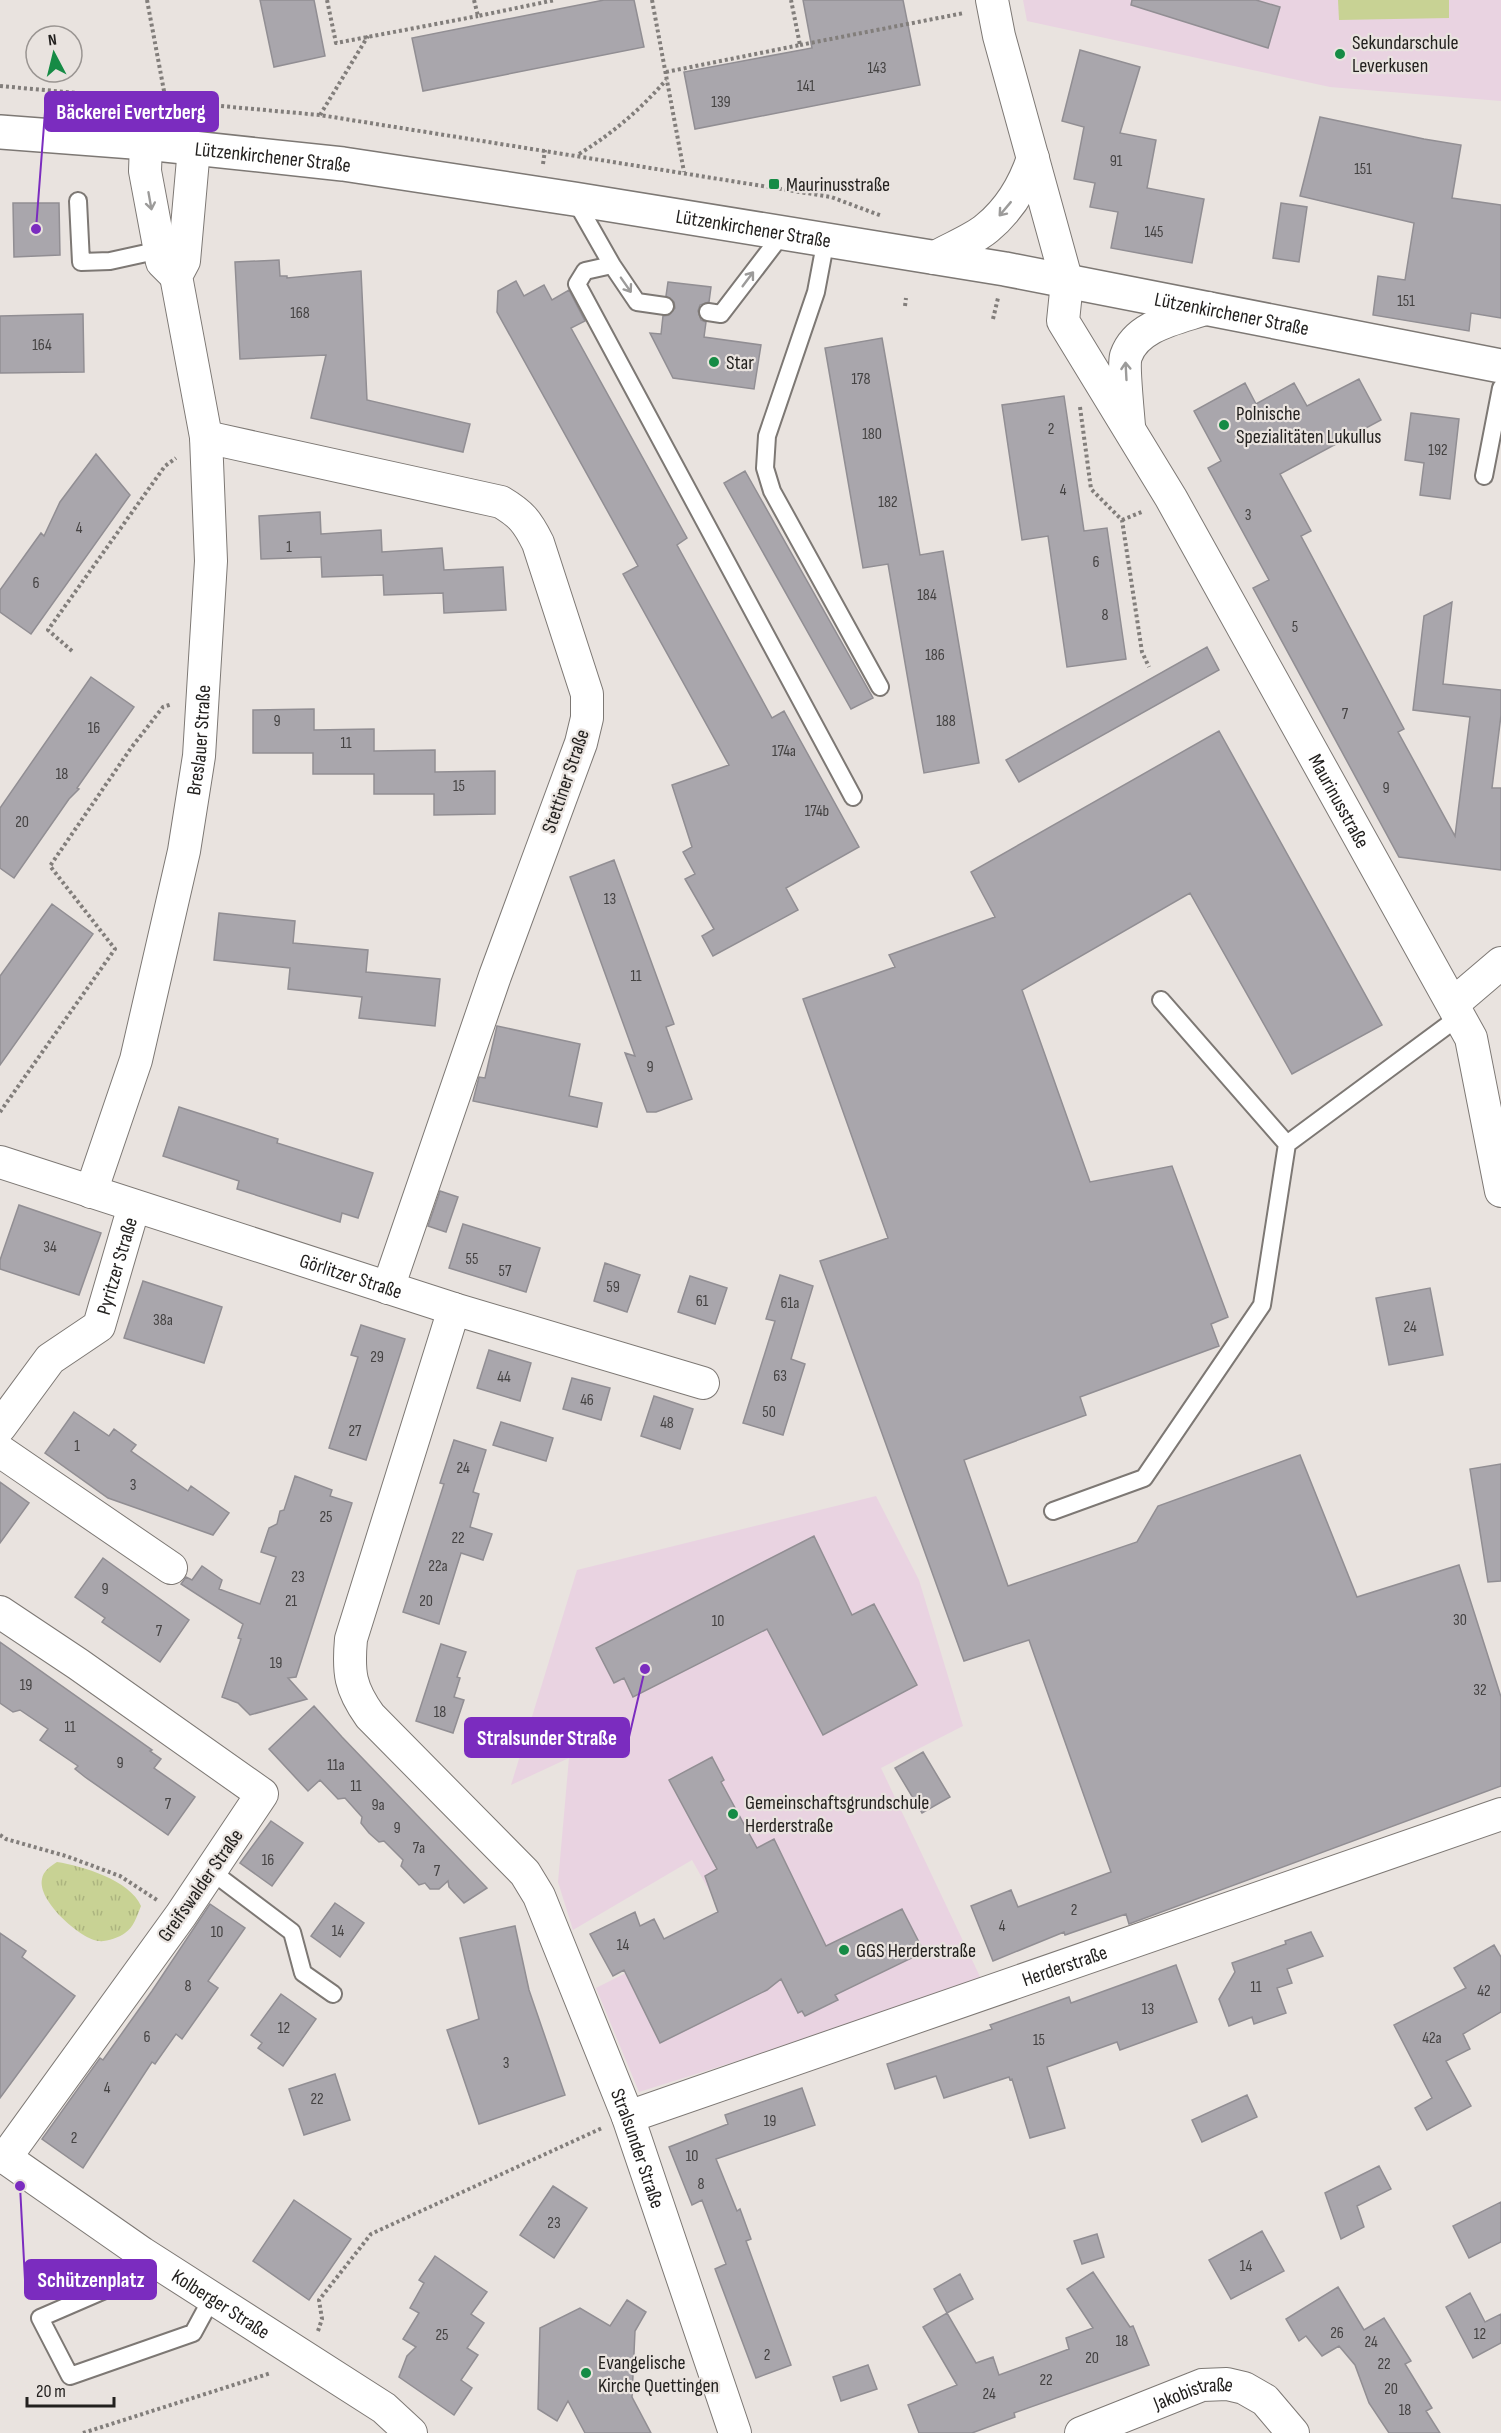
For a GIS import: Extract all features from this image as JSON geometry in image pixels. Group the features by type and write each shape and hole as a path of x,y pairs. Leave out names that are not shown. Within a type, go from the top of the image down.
{"main road":[{"name":"Lützenkirchener Straße","path":"0,132 146,143 343,164 574,199 934,258 1208,308 1501,366"}],"street":[{"path":"993,4 999,36 1067,282"},
{"name":"Breslauer Straße","path":"91,1192 136,1060 181,863 199,756 211,561 206,437 176,276 162,262 145,171 146,143"},
{"name":"Breslauer Straße","path":"176,276 184,261 194,148"},
{"path":"934,258 986,229 1008,207 1026,178 1033,158"},
{"name":"Maurinusstraße","path":"1067,282 1063,321 1171,498 1471,1038 1501,1191"},
{"name":"Maurinusstraße","path":"1129,430 1126,357 1138,338 1155,326 1208,308"},
{"name":"Stettiner Straße","path":"206,437 501,502 516,511 528,522 538,543 587,694 587,718 581,743 495,976 388,1288"},
{"path":"1457,1010 1501,963"},
{"name":"Görlitzer Straße","path":"0,1162 454,1309 703,1383"},
{"name":"Pyritzer Straße","path":"0,1427 50,1359 99,1326 134,1206"},
{"name":"Stralsunder Straße","path":"454,1309 351,1639 349,1661 351,1678 356,1696 370,1716 525,1873 539,1896 628,2117 735,2433"},
{"path":"0,1451 171,1568"},
{"name":"Greifswalder Straße","path":"0,1612 262,1794 181,1915 3,2156"},
{"name":"Herderstraße","path":"628,2117 1501,1814"},
{"name":"Kolberger Straße","path":"3,2156 142,2253 384,2408 411,2433"},
{"name":"Jakobistraße","path":"1081,2433 1202,2385 1227,2384 1244,2388 1265,2400 1293,2433"}],"lane":[{"path":"574,199 612,265 638,302 665,306"},
{"path":"78,201 81,262 110,261 160,250"},
{"path":"708,312 721,314 783,232"},
{"path":"826,239 816,292 766,436 765,468 772,491 880,687"},
{"path":"612,265 585,272 578,284 853,797"},
{"path":"1484,476 1501,388"},
{"path":"1161,1000 1287,1144"},
{"path":"1053,1511 1144,1478 1262,1305 1287,1144 1457,1010"},
{"path":"211,1871 292,1932 303,1973 333,1994"},
{"path":"142,2253 121,2283 40,2319 70,2376 193,2333 212,2298"}],"path":[{"path":"147,0 164,100"},
{"path":"327,0 336,43 555,0"},
{"path":"474,0 478,16"},
{"path":"652,0 684,172"},
{"path":"791,0 800,45"},
{"path":"666,72 993,4"},
{"path":"320,115 368,36"},
{"path":"577,155 607,137 629,120 667,79"},
{"path":"0,86 320,115 823,193 886,217"},
{"path":"905,306 906,297"},
{"path":"1098,378 1079,409 1091,489 1122,520 1142,652 1149,667"},
{"path":"72,651 48,630 165,466 206,437"},
{"path":"0,1112 115,949 50,866 163,707 204,693"},
{"path":"0,1835 6,1839 66,1856 120,1876 181,1915"},
{"path":"83,2433 309,2361 322,2319 319,2300 371,2234 628,2117"}],"shaded area":[{"name":"Sekundarschule Leverkusen","path":"1023,0 1501,0 1501,101 1330,87 1027,21"},
{"name":"Gemeinschaftsgrundschule Herderstraße","path":"876,1496 919,1580 963,1726 881,1768 983,1983 639,2092 596,1988 727,1922 692,1860 573,1930 558,1882 569,1758 511,1785 577,1570"}],"green space":[{"path":"1338,0 1449,0 1449,18 1339,20"},
{"path":"57,1862 92,1871 127,1889 141,1906 131,1928 112,1939 98,1941 71,1926 53,1907 42,1888 44,1874"}],"building":[{"path":"260,0 314,0 325,56 274,67"},
{"path":"604,0 634,0 644,47 423,91 412,38"},
{"path":"803,0 903,0 920,85 695,129 684,72 812,48"},
{"path":"1132,0 1256,0 1280,7 1268,48 1131,5"},
{"path":"1080,50 1140,67 1120,133 1156,140 1147,188 1204,199 1192,263 1111,248 1118,212 1090,207 1095,183 1074,179 1084,127 1062,121"},
{"path":"1320,117 1461,145 1452,198 1501,205 1501,318 1471,313 1469,331 1373,315 1378,276 1405,280 1414,223 1300,196"},
{"path":"13,203 59,203 60,255 14,257"},
{"path":"1281,203 1307,207 1299,262 1273,258"},
{"path":"279,260 280,276 287,276 287,278 361,271 367,400 470,424 463,452 311,418 326,355 240,359 235,262"},
{"path":"516,281 524,296 544,285 552,300 569,290 585,321 571,328 687,538 677,545 772,718 784,711 859,847 786,888 798,910 713,956 702,936 714,929 685,879 695,874 683,852 692,847 672,785 729,765 623,574 638,566 497,312 498,291"},
{"path":"668,282 711,287 709,302 700,305 698,311 701,320 706,322 704,337 761,345 754,389 673,378 650,333 661,334 663,316 669,315 675,308 674,302 666,296"},
{"path":"83,314 84,372 0,373 0,316"},
{"path":"882,338 920,555 943,551 979,763 924,773 888,564 863,568 825,348"},
{"path":"1359,379 1381,420 1280,474 1311,531 1301,536 1404,729 1398,732 1455,836 1470,717 1413,710 1424,616 1452,602 1443,684 1501,690 1501,715 1492,788 1501,788 1501,870 1399,857 1253,588 1269,580 1208,468 1221,461 1194,411 1245,383 1256,404 1294,383 1307,406"},
{"path":"1064,396 1084,531 1107,528 1126,659 1067,667 1048,536 1022,540 1002,405"},
{"path":"1411,413 1459,419 1450,499 1420,495 1424,463 1405,460"},
{"path":"96,454 130,495 31,634 0,612 0,590 41,533 44,536 60,502"},
{"path":"745,471 873,698 851,709 724,483"},
{"path":"320,512 321,534 381,530 382,552 442,548 444,570 503,567 506,610 444,613 443,593 384,595 383,575 322,577 321,557 261,559 259,516"},
{"path":"1207,647 1219,670 1019,782 1006,760"},
{"path":"91,677 134,707 77,788 79,789 69,799 14,878 0,868 0,808"},
{"path":"314,709 314,730 374,729 374,751 435,750 435,772 495,771 495,814 434,815 434,794 374,794 374,774 313,774 313,753 253,753 253,710"},
{"path":"1219,731 1382,1025 1292,1074 1190,893 1022,990 1090,1182 1172,1166 1228,1317 1211,1324 1219,1346 1080,1397 1086,1415 964,1460 1008,1586 1137,1542 1158,1506 1300,1455 1357,1597 1459,1565 1501,1697 1501,1786 1129,1924 1126,1914 1065,1935 1064,1932 993,1961 971,1906 1011,1890 1018,1907 1111,1872 1029,1640 964,1661 820,1261 888,1238 803,999 895,967 889,955 995,917 971,872"},
{"path":"614,860 674,1024 666,1027 692,1099 656,1112 647,1112 625,1053 635,1056 570,877"},
{"path":"52,904 93,934 0,1065 0,976"},
{"path":"219,913 295,921 293,943 368,950 366,972 440,979 435,1026 359,1018 362,997 288,989 290,968 214,960"},
{"path":"497,1026 580,1044 569,1096 602,1103 597,1127 473,1101 479,1077 485,1078"},
{"path":"179,1107 278,1139 277,1143 373,1173 358,1218 342,1213 340,1222 237,1189 239,1181 163,1156"},
{"path":"440,1191 458,1197 446,1232 428,1226"},
{"path":"19,1205 101,1233 79,1295 0,1269 0,1260"},
{"path":"463,1224 540,1248 526,1292 449,1268"},
{"path":"605,1263 640,1275 627,1312 594,1301"},
{"path":"780,1275 813,1286 791,1359 805,1364 783,1435 743,1423 775,1321 766,1319"},
{"path":"690,1276 727,1288 715,1324 678,1312"},
{"path":"143,1281 222,1307 204,1363 124,1338"},
{"path":"1430,1288 1443,1355 1389,1365 1376,1298"},
{"path":"361,1325 405,1339 366,1460 329,1448 358,1357 351,1355"},
{"path":"489,1350 531,1363 520,1401 477,1388"},
{"path":"572,1378 610,1388 601,1420 563,1409"},
{"path":"654,1396 693,1409 680,1449 641,1436"},
{"path":"74,1412 109,1436 114,1429 136,1445 131,1451 188,1491 191,1486 229,1513 213,1535 108,1498 45,1453"},
{"path":"501,1422 553,1438 546,1461 493,1445"},
{"path":"454,1440 486,1450 473,1492 479,1494 470,1527 492,1534 483,1560 461,1553 439,1624 403,1612 444,1484 440,1483"},
{"path":"1501,1464 1501,1581 1488,1582 1470,1469"},
{"path":"295,1476 332,1490 330,1496 352,1503 296,1677 288,1678 307,1699 250,1715 238,1703 222,1697 241,1639 238,1638 243,1624 181,1584 186,1577 192,1580 202,1566 222,1580 219,1589 260,1604 276,1557 261,1552 269,1528 277,1524 280,1511 284,1510"},
{"path":"0,1482 29,1503 0,1543"},
{"path":"814,1536 852,1615 874,1604 917,1685 823,1735 767,1629 633,1697 624,1678 614,1683 596,1648"},
{"path":"103,1558 189,1620 160,1662 102,1622 105,1618 75,1597"},
{"path":"0,1642 152,1750 150,1751 161,1759 154,1768 195,1797 168,1835 85,1777 75,1769 78,1766 40,1740 48,1729 20,1710 13,1712 0,1703"},
{"path":"441,1644 466,1652 457,1677 460,1678 454,1697 464,1700 453,1733 416,1721"},
{"path":"314,1706 487,1888 464,1903 449,1887 448,1881 439,1889 430,1889 425,1883 419,1885 401,1866 403,1860 384,1841 379,1842 369,1833 361,1823 362,1817 345,1798 338,1799 320,1780 308,1791 269,1749"},
{"path":"923,1752 950,1797 922,1813 895,1768"},
{"path":"712,1757 724,1780 721,1782 757,1848 774,1839 826,1946 902,1909 924,1952 835,1995 838,2000 805,2016 802,2011 798,2013 781,1979 767,1990 660,2043 624,1970 613,1976 590,1934 635,1912 640,1926 654,1919 664,1939 718,1912 705,1876 717,1869 669,1780"},
{"path":"271,1821 303,1843 272,1886 240,1863"},
{"path":"335,1903 364,1923 340,1957 311,1936"},
{"path":"210,1904 245,1928 208,1981 218,1988 182,2039 176,2034 155,2064 152,2062 83,2168 42,2139 100,2058 103,2060"},
{"path":"515,1926 529,1990 565,2095 479,2124 447,2030 479,2019 460,1938"},
{"path":"1311,1932 1323,1956 1287,1969 1292,1983 1277,1988 1286,2013 1254,2024 1252,2017 1229,2026 1219,1999 1235,1972 1232,1963 1286,1944 1285,1941"},
{"path":"0,1933 26,1951 22,1957 75,1996 0,2098"},
{"path":"1494,1945 1501,1957 1501,2012 1463,2034 1470,2049 1446,2061 1471,2106 1427,2130 1415,2108 1432,2098 1394,2025 1466,1988 1454,1968"},
{"path":"1176,1965 1197,2022 1120,2050 1117,2042 1047,2067 1065,2128 1030,2138 1012,2079 1010,2080 1009,2077 944,2098 936,2076 895,2089 887,2064 992,2029 990,2025 1069,1997 1071,2003"},
{"path":"281,1994 316,2019 283,2066 258,2048 262,2043 251,2035"},
{"path":"335,2074 350,2120 304,2135 289,2089"},
{"path":"802,2088 815,2125 716,2159 737,2211 740,2209 751,2239 746,2241 791,2365 756,2378 715,2269 726,2264 702,2200 692,2205 669,2147 728,2124 725,2115"},
{"path":"1247,2095 1257,2117 1202,2142 1192,2120"},
{"path":"1379,2166 1391,2189 1357,2206 1364,2227 1341,2239 1325,2193"},
{"path":"553,2186 587,2208 554,2258 520,2235"},
{"path":"294,2200 351,2239 309,2300 253,2261"},
{"path":"1501,2202 1501,2242 1469,2258 1453,2226"},
{"path":"1262,2231 1284,2271 1231,2299 1209,2260"},
{"path":"1097,2234 1104,2257 1082,2264 1074,2241"},
{"path":"435,2256 487,2292 471,2314 484,2323 467,2348 478,2355 461,2380 472,2388 454,2415 399,2377 407,2356 416,2347 403,2339 419,2313 410,2308 424,2283 419,2280"},
{"path":"1093,2272 1130,2327 1133,2326 1149,2365 1014,2413 1015,2417 972,2433 919,2433 908,2405 957,2385 923,2327 947,2313 976,2363 993,2357 999,2375 1069,2349 1066,2338 1093,2328 1067,2289"},
{"path":"960,2274 973,2299 947,2313 934,2289"},
{"path":"1338,2287 1364,2330 1384,2318 1411,2361 1405,2364 1432,2408 1426,2411 1440,2433 1389,2433 1369,2403 1355,2365 1339,2346 1322,2356 1306,2336 1299,2341 1286,2319"},
{"path":"1470,2293 1485,2322 1501,2314 1501,2343 1473,2358 1446,2307"},
{"name":"Evangelische Kirche Quettingen","path":"627,2300 646,2312 635,2331 632,2397 651,2433 585,2433 568,2401 557,2421 538,2409 540,2328 580,2308 610,2326"},
{"path":"868,2365 877,2389 841,2401 833,2377"}],"place":[{"name":"Sekundarschule Leverkusen","path":"1340,54"},
{"name":"Maurinusstraße","path":"774,184"},
{"name":"Bäckerei Evertzberg","path":"36,229"},
{"name":"Star","path":"714,362"},
{"name":"Polnische Spezialitäten Lukullus","path":"1224,425"},
{"name":"Stralsunder Straße","path":"645,1669"},
{"name":"Gemeinschaftsgrundschule Herderstraße","path":"733,1814"},
{"name":"GGS Herderstraße","path":"844,1950"},
{"name":"Schützenplatz","path":"20,2186"},
{"name":"Evangelische Kirche Quettingen","path":"586,2373"}]}
